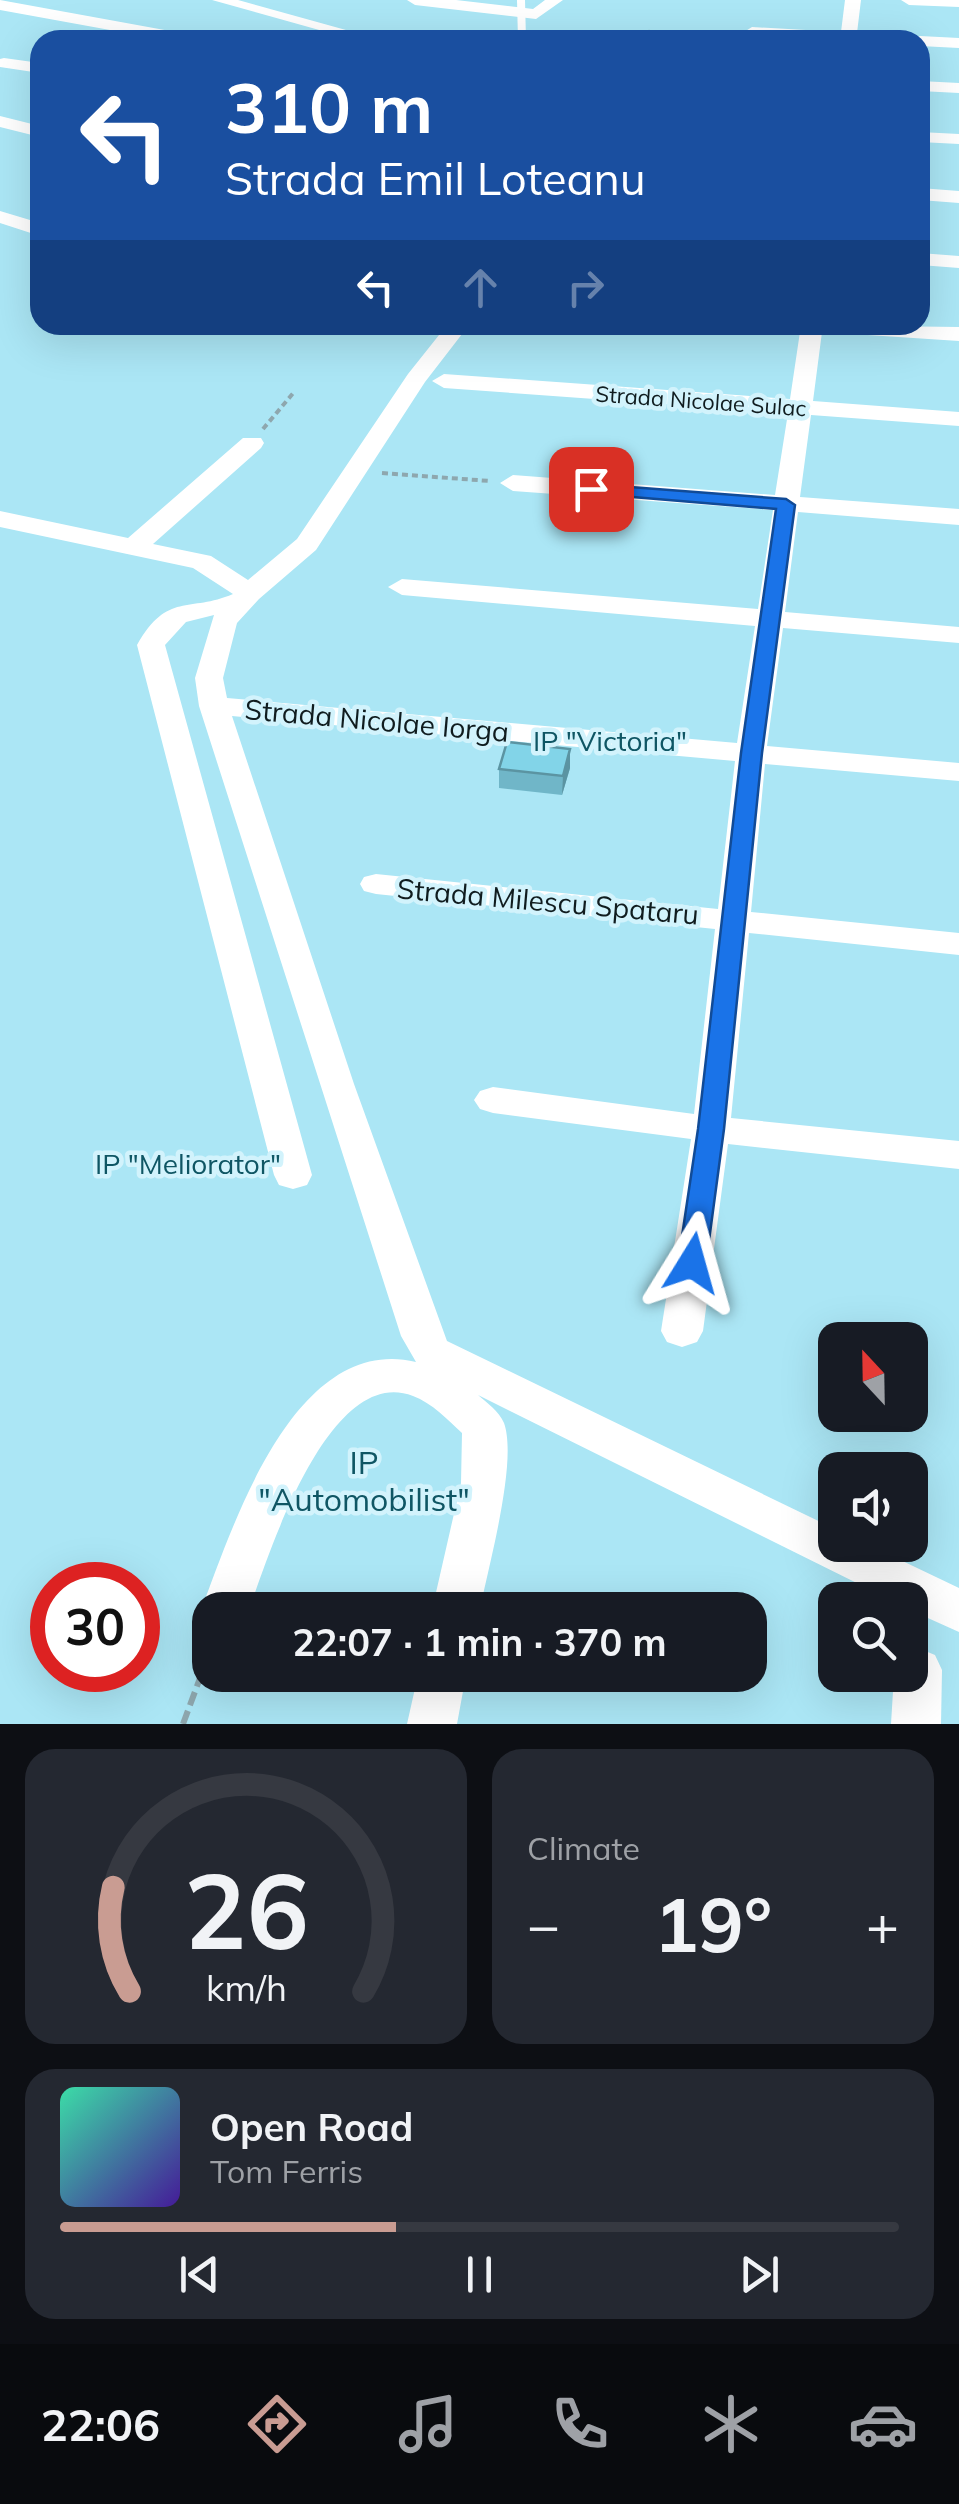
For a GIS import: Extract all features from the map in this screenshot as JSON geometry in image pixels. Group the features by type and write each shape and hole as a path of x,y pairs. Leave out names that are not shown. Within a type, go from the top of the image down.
{"street":[{"path":"220,0 336,30"},
{"path":"415,0 520,7 536,14 555,0"},
{"path":"849,30 853,0"},
{"path":"909,0 959,2"},
{"path":"0,5 137,30"},
{"path":"930,42 959,43"},
{"path":"2,59 30,66"},
{"path":"930,87 959,88"},
{"path":"0,121 30,129"},
{"path":"930,138 959,139"},
{"path":"930,195 959,196"},
{"path":"0,217 30,227"},
{"path":"930,260 959,262"},
{"path":"930,332 959,334"},
{"path":"450,335 416,379 307,544 224,620 209,678 214,706 336,1084 422,1336 420,1365 484,1427 484,1483 460,1592"},
{"path":"682,1330 711,1129 751,753 811,335"},
{"name":"Strada Nicolae Sulac","path":"444,381 959,419"},
{"path":"134,547 252,443"},
{"path":"513,483 959,518"},
{"path":"0,518 202,562 243,599"},
{"path":"402,587 959,635"},
{"path":"243,599 190,608 158,630 151,644 222,899 292,1175"},
{"name":"Strada Nicolae Iorga","path":"214,706 959,772"},
{"name":"Strada Milescu Spataru","path":"376,884 959,944"},
{"path":"493,1100 711,1129 959,1155"},
{"path":"232,1592 293,1450 324,1406 357,1386 420,1365 959,1611"},
{"path":"432,1724 439,1692"},
{"path":"916,1724 917,1692"}],"path":[{"path":"252,443 295,390"},
{"path":"355,470 513,483"},
{"path":"183,1724 195,1692"}],"green space":[{"path":"0,0 959,0 959,1724 0,1724"}],"building":[{"path":"507,742 570,749 563,776 499,769"}],"route":[{"path":"591,489 786,505 751,753 711,1129 692,1263"}],"park label":[{"name":"IP \"Victoria\"","path":"610,740"},
{"name":"IP \"Meliorator\"","path":"188,1163"},
{"name":"IP \"Automobilist\"","path":"364,1480"}]}
